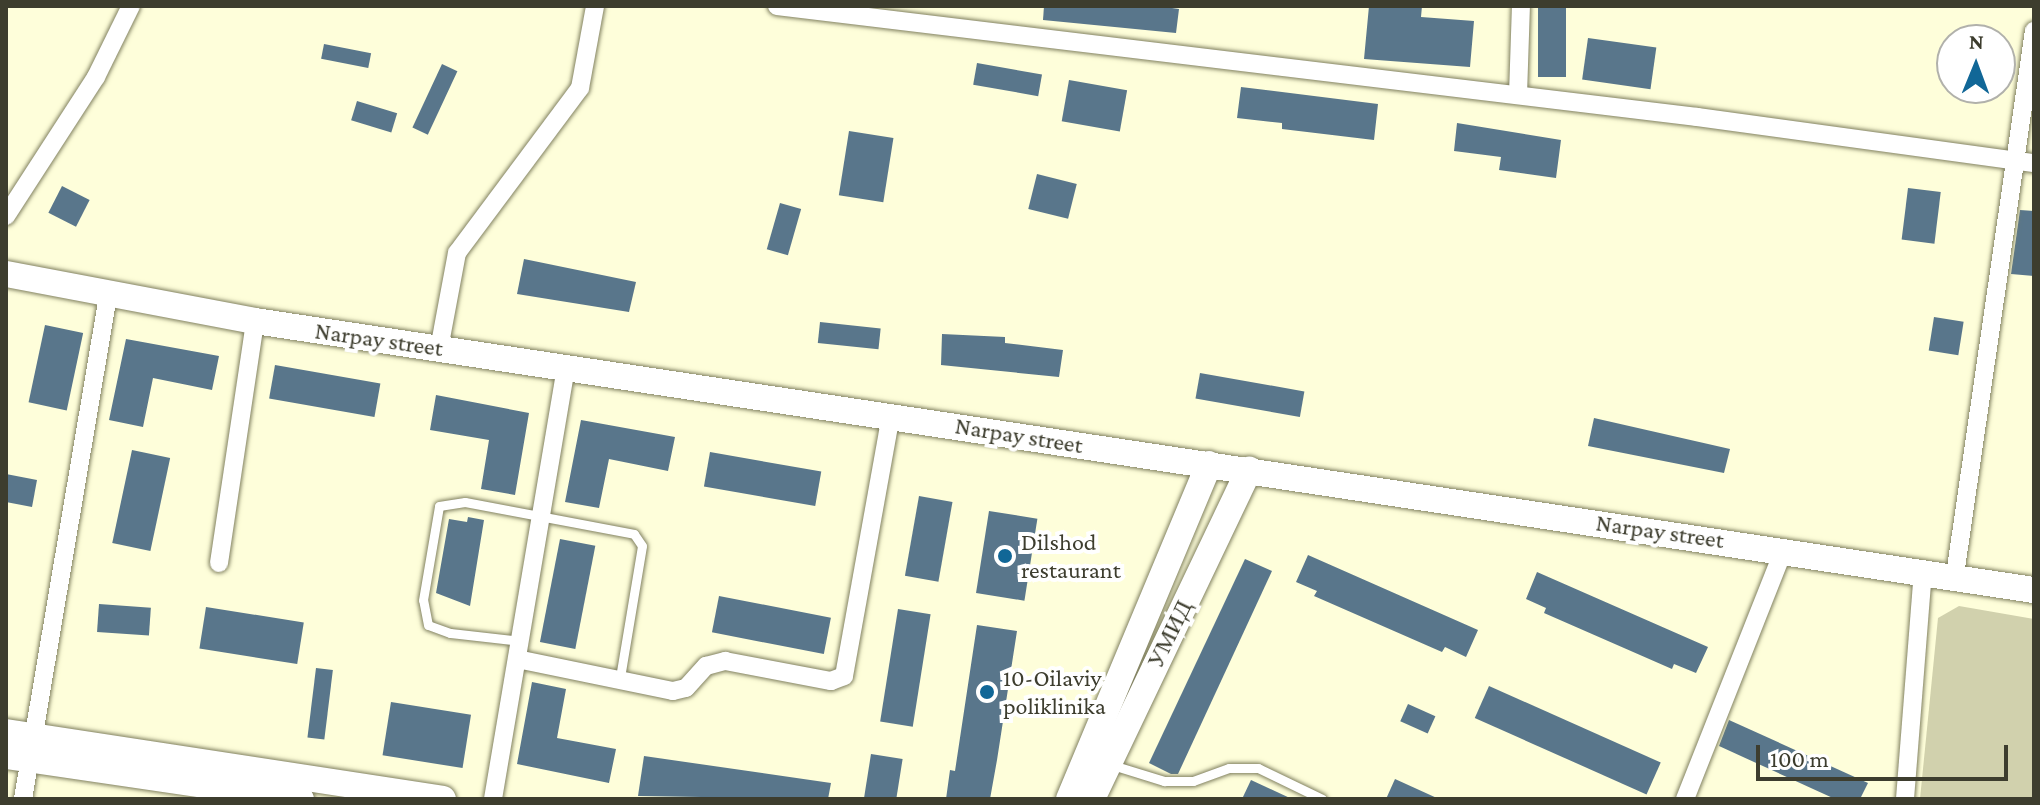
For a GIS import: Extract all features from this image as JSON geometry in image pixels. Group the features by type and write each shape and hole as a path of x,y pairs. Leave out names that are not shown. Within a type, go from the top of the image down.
{"main road":[{"name":"Narpay street","path":"6,274 108,296 255,321 1784,549 2034,590"},
{"name":"УМИД","path":"1069,799 1209,464"},
{"name":"УМИД","path":"1092,799 1249,470"},
{"path":"6,732 23,750 301,799"},
{"path":"23,750 443,799"}],"street":[{"path":"6,216 104,64 131,6"},
{"path":"439,349 457,253 580,88 595,6"},
{"path":"779,6 1518,95 2025,162"},
{"path":"1518,95 1521,6"},
{"path":"1955,575 2025,162 2034,31"},
{"path":"23,799 23,750 108,296"},
{"path":"219,563 255,321"},
{"path":"493,799 566,367"},
{"path":"519,650 673,691 686,688 706,666 725,661 831,681 844,676 891,416"},
{"path":"1685,799 1784,549"},
{"path":"1905,799 1923,571"}],"lane":[{"path":"519,650 428,625 423,600 439,506 452,501 634,534 642,546 620,678"},
{"path":"1107,764 1164,781 1193,781 1229,768 1258,768 1322,799"}],"green space":[{"path":"1959,606 2034,619 2034,799 1920,799 1938,618"}],"building":[{"path":"1044,6 1158,6 1179,9 1176,33 1043,20"},
{"path":"1369,6 1422,6 1421,17 1474,21 1470,67 1364,59"},
{"path":"1538,6 1566,6 1566,77 1538,77"},
{"path":"1588,38 1656,48 1650,89 1582,80"},
{"path":"324,44 371,53 368,68 321,59"},
{"path":"977,63 1042,74 1038,96 973,85"},
{"path":"442,64 457,71 428,135 412,127"},
{"path":"1069,80 1127,90 1120,132 1062,121"},
{"path":"1241,87 1378,104 1374,140 1282,129 1282,123 1237,118"},
{"path":"357,101 397,113 391,132 351,120"},
{"path":"1457,123 1561,140 1556,178 1499,170 1501,157 1454,151"},
{"path":"849,131 893,138 883,202 839,195"},
{"path":"1037,174 1077,184 1068,219 1028,209"},
{"path":"62,186 90,200 76,227 48,213"},
{"path":"1908,188 1941,192 1934,244 1902,240"},
{"path":"780,203 801,209 788,255 767,249"},
{"path":"2020,210 2034,211 2034,276 2011,274"},
{"path":"524,259 636,282 629,312 517,294"},
{"path":"1934,317 1964,322 1958,355 1929,351"},
{"path":"820,322 881,328 878,349 818,343"},
{"path":"45,325 83,333 67,410 29,402"},
{"path":"942,334 1005,337 1005,343 1063,350 1059,377 941,365"},
{"path":"126,339 219,356 212,390 153,378 143,427 109,420"},
{"path":"275,365 380,384 374,417 269,398"},
{"path":"1200,373 1304,391 1300,417 1195,399"},
{"path":"436,395 529,413 515,495 481,489 489,440 430,430"},
{"path":"1594,418 1730,449 1724,473 1588,446"},
{"path":"581,420 675,437 668,471 609,459 599,508 565,502"},
{"path":"132,450 170,458 150,551 112,543"},
{"path":"710,452 821,472 815,506 704,486"},
{"path":"6,474 37,480 32,507 6,502"},
{"path":"919,496 952,502 938,582 905,576"},
{"name":"Dilshod restaurant","path":"989,511 1037,519 1024,601 976,593"},
{"path":"468,517 484,520 470,606 436,593 449,519 467,522"},
{"path":"560,539 595,546 575,649 540,642"},
{"path":"1308,555 1478,630 1466,657 1445,647 1442,652 1314,596 1317,591 1296,582"},
{"path":"1245,559 1272,571 1178,774 1171,774 1149,763"},
{"path":"1537,572 1708,647 1696,673 1674,664 1672,669 1544,613 1546,608 1526,599"},
{"path":"719,596 831,618 824,654 712,632"},
{"path":"99,604 151,608 149,636 97,632"},
{"path":"206,607 304,622 297,664 199,648"},
{"path":"898,609 931,614 913,727 880,722"},
{"name":"10-Oilaviy poliklinika","path":"977,625 1017,631 997,760 990,799 946,799 950,770 955,771"},
{"path":"316,668 333,670 324,740 307,737"},
{"path":"532,682 566,689 557,738 616,749 609,783 517,764"},
{"path":"1489,686 1661,762 1647,794 1475,718"},
{"path":"391,702 471,715 463,768 383,755"},
{"path":"1408,704 1435,716 1428,734 1400,721"},
{"path":"1729,720 1868,783 1860,799 1835,799 1719,746"},
{"path":"871,754 903,759 896,799 864,799"},
{"path":"644,756 831,783 828,799 638,796"},
{"path":"1395,779 1439,799 1386,799"},
{"path":"1251,780 1292,799 1242,799"}],"place":[{"name":"Dilshod restaurant","path":"1005,556"},
{"name":"10-Oilaviy poliklinika","path":"987,692"}]}
